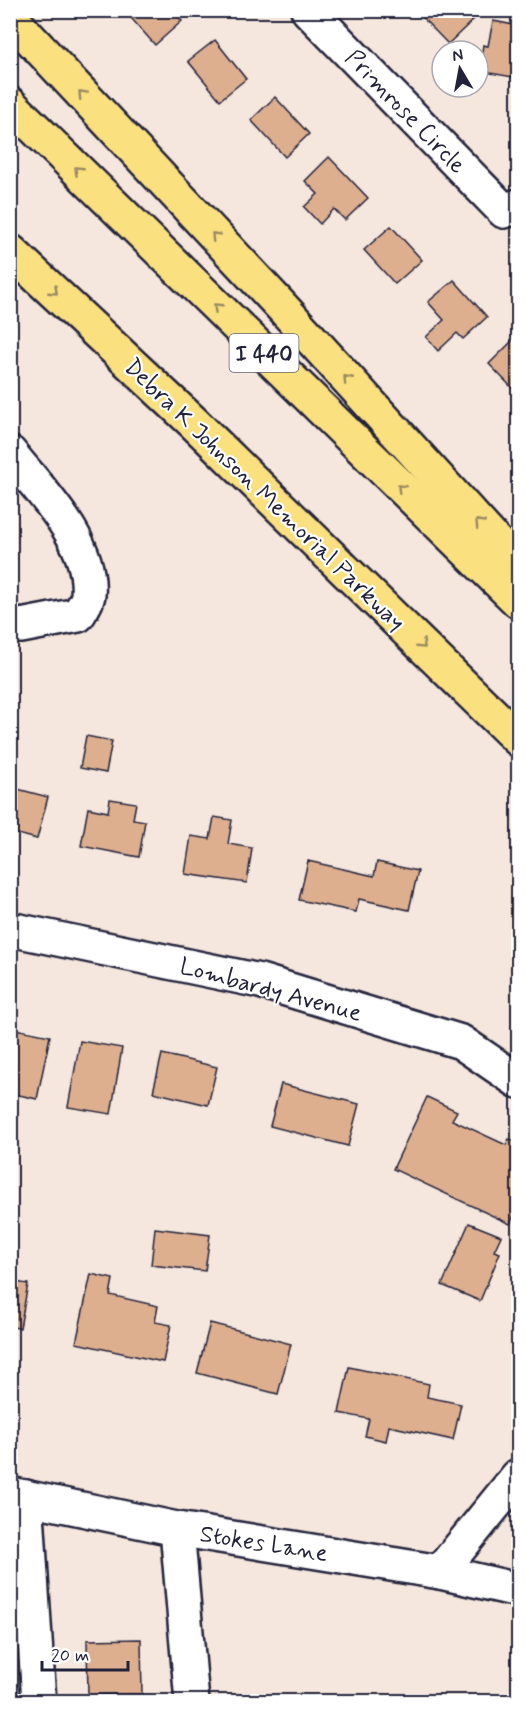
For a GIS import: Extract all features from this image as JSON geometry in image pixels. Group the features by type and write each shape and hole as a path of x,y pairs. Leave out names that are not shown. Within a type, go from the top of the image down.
{"highway":[{"path":"10,17 519,566"},
{"name":"I 440","path":"10,104 507,592 519,601"},
{"name":"Debra K Johnson Memorial Parkway","path":"11,251 193,422 519,739"}],"street":[{"name":"Primrose Circle","path":"308,10 514,215"},
{"path":"10,453 74,534 84,559 88,597 78,615 21,626 10,625"},
{"name":"Lombardy Avenue","path":"10,929 260,981 461,1042 519,1081"},
{"path":"440,1572 519,1476"},
{"path":"18,1496 39,1701"},
{"name":"Stokes Lane","path":"18,1496 177,1529 440,1572 519,1590"},
{"path":"177,1529 192,1701"}],"building":[{"path":"124,10 172,10 182,21 155,45"},
{"path":"415,10 465,10 474,19 453,39 443,39"},
{"path":"518,10 518,78 490,73 489,39 493,21 514,25"},
{"path":"215,40 246,79 220,100 188,61"},
{"path":"275,97 309,134 285,157 251,120"},
{"path":"329,157 368,198 345,220 334,209 320,224 304,207 318,194 305,181"},
{"path":"391,226 422,260 395,284 364,250"},
{"path":"454,280 487,317 463,339 457,333 438,351 426,337 444,320 428,302"},
{"path":"517,336 518,338 518,394 489,364"},
{"path":"86,736 112,741 106,773 80,768"},
{"path":"10,787 48,797 37,839 10,832"},
{"path":"110,799 136,803 133,819 145,821 139,857 81,846 88,808 108,812"},
{"path":"214,817 232,820 228,844 252,848 247,883 185,874 191,836 210,839"},
{"path":"308,861 374,876 377,862 418,871 409,910 359,899 356,912 299,900"},
{"path":"10,1028 50,1036 37,1099 10,1093"},
{"path":"80,1041 122,1048 111,1114 68,1107"},
{"path":"162,1054 217,1067 208,1105 153,1092"},
{"path":"281,1084 359,1104 348,1146 270,1126"},
{"path":"427,1097 457,1111 452,1120 506,1145 509,1139 518,1143 518,1206 510,1224 393,1169"},
{"path":"469,1223 501,1236 494,1251 500,1253 480,1301 442,1285"},
{"path":"155,1228 210,1235 205,1271 151,1265"},
{"path":"91,1274 113,1279 110,1295 158,1306 155,1322 171,1325 163,1362 76,1343"},
{"path":"10,1281 28,1284 20,1328 10,1327"},
{"path":"210,1323 291,1344 278,1394 197,1373"},
{"path":"349,1367 429,1384 427,1397 461,1404 453,1440 389,1426 386,1441 365,1436 369,1419 339,1413"},
{"path":"141,1639 142,1694 88,1695 87,1640"}]}
